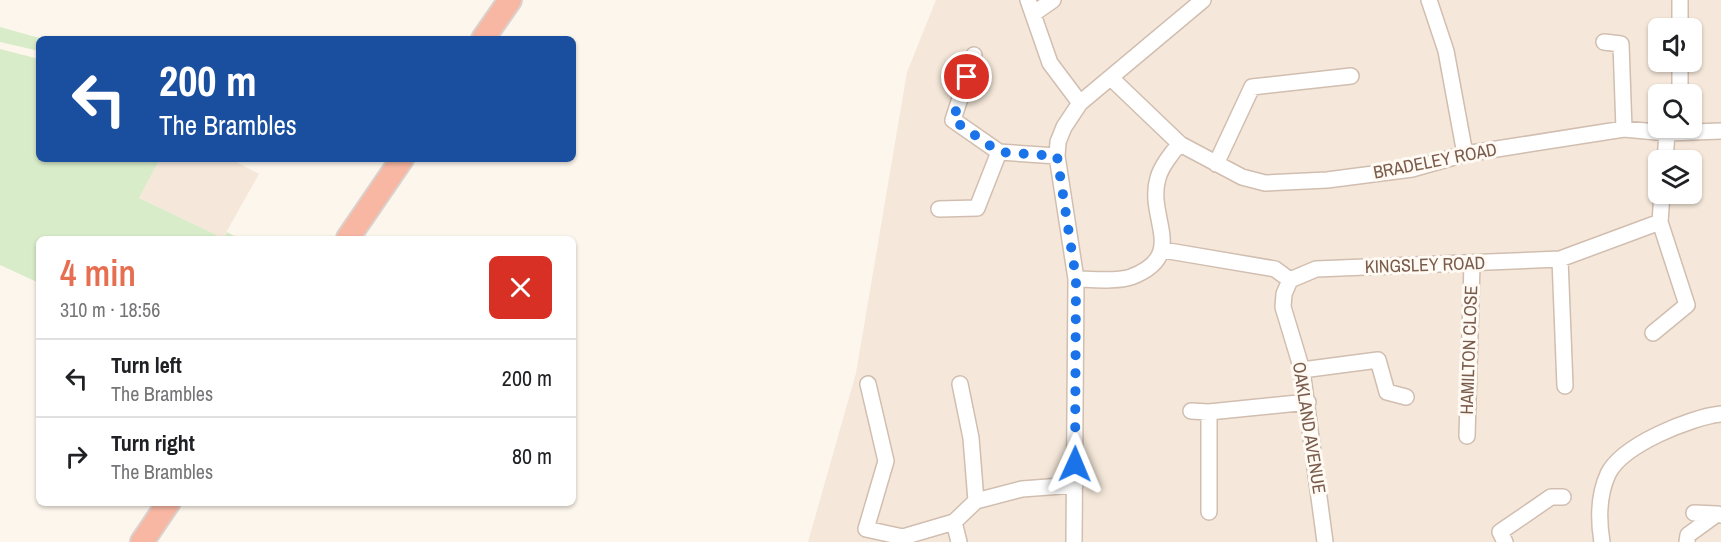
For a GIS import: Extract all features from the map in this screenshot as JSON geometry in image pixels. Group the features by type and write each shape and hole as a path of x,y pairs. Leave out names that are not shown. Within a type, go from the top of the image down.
{"highway":[{"path":"485,36 510,0"},
{"path":"349,236 400,162"},
{"path":"142,542 166,506"}],"street":[{"path":"1053,0 1030,7 1050,63 1080,103"},
{"path":"1074,542 1076,279 1057,156 1058,142 1064,127 1080,103 1203,0"},
{"path":"1429,0 1446,51 1465,154"},
{"path":"1680,0 1680,18"},
{"path":"1604,42 1621,44 1624,129"},
{"path":"974,55 953,120 999,152 1057,156"},
{"path":"1216,164 1252,87 1351,76"},
{"name":"BRADELEY ROAD","path":"1111,78 1180,144 1242,177 1265,183 1327,180 1412,169 1465,154 1624,129 1648,130"},
{"name":"BRADELEY ROAD","path":"1702,132 1721,132"},
{"path":"1076,279 1130,278 1155,264 1163,250 1156,195 1158,177 1180,144"},
{"path":"939,209 977,208 999,152"},
{"path":"1653,333 1687,304 1660,222 1661,204"},
{"name":"KINGSLEY ROAD","path":"1290,280 1316,269 1560,259 1660,222"},
{"path":"1163,250 1275,269 1290,280"},
{"path":"1560,259 1565,386"},
{"name":"HAMILTON CLOSE","path":"1467,436 1472,264"},
{"name":"OAKLAND AVENUE","path":"1290,280 1284,294 1283,307 1302,370 1308,402 1325,542"},
{"path":"1302,370 1378,360 1387,393 1406,397"},
{"path":"868,384 886,461 863,535 903,537 954,522 976,501 1022,489 1075,485"},
{"path":"960,384 971,438 976,501"},
{"path":"1191,411 1209,412 1308,402"},
{"path":"1209,412 1209,512"},
{"path":"1602,542 1597,513 1609,472 1636,446 1705,416 1721,414"},
{"path":"1505,542 1500,532 1551,497 1563,497"},
{"path":"1694,513 1719,515"},
{"path":"1688,542 1688,535 1719,515"},
{"path":"954,522 959,542"}],"shaded area":[{"path":"936,0 1721,0 1721,542 808,542 856,373 907,72"},
{"path":"158,162 237,162 259,174 224,236 219,236 139,198"}],"green space":[{"path":"0,27 36,37 36,50 0,42"},
{"path":"0,49 36,58 36,162 158,162 139,198 219,236 36,236 36,282 0,265"}],"route":[{"path":"967,77 953,120 999,152 1057,156 1076,279 1075,464"}]}
